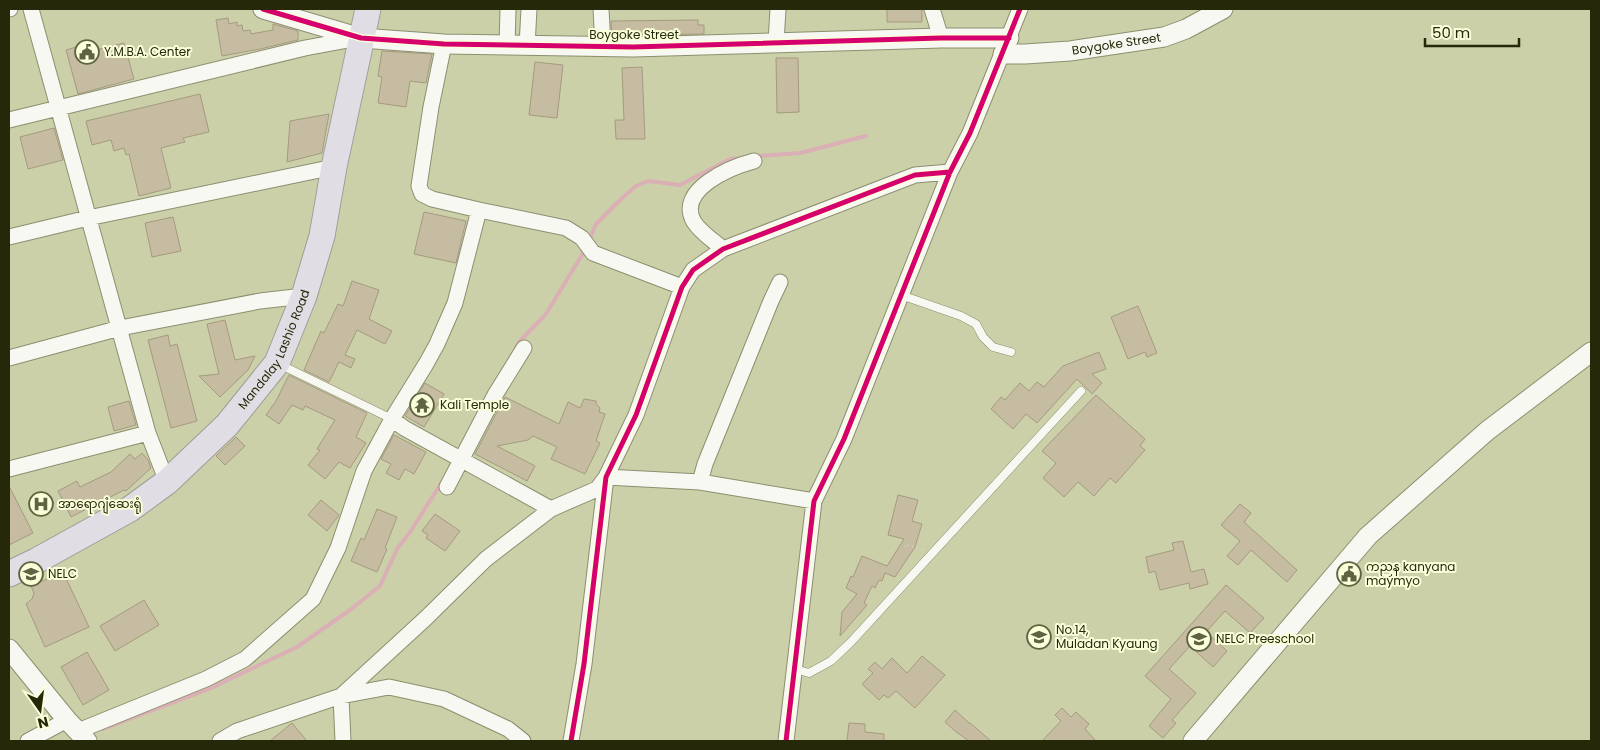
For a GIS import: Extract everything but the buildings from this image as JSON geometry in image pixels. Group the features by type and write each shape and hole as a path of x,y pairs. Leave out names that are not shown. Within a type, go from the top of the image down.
{"highway":[{"name":"Mandalay Lashio Road","path":"9,574 130,509 167,482 227,425 277,363 304,296 322,236 334,167 368,9"}],"street":[{"path":"31,9 148,433 167,482"},
{"name":"Boygoke Street","path":"263,9 361,38 444,44 634,47 941,38 1006,46 1024,54 1070,51 1164,37 1186,29 1223,9"},
{"path":"507,46 508,9"},
{"path":"527,46 529,9"},
{"path":"601,9 603,46"},
{"path":"776,42 778,9"},
{"path":"932,9 941,38"},
{"path":"786,741 814,501 844,438 950,172 970,133 1020,9"},
{"path":"9,120 305,48 361,38"},
{"path":"444,44 431,107 419,186 422,194 432,199 566,228 582,238 593,253 682,287"},
{"path":"723,249 695,224 690,206 697,193 712,178 736,166 754,161"},
{"path":"9,237 88,218 334,167"},
{"path":"342,741 341,696 426,618 486,559 551,509 597,489 606,477 636,415 682,287 693,270 723,249 915,175 950,172"},
{"path":"28,741 79,732 206,679 245,659 313,599 338,548 364,471 392,419 426,364 455,303 479,210"},
{"path":"700,482 705,464 780,282"},
{"path":"9,358 120,328 260,301 304,296"},
{"path":"446,487 495,395 524,348"},
{"path":"1192,741 1368,536 1487,431 1591,352"},
{"path":"392,419 404,428 551,509"},
{"path":"9,470 148,433"},
{"path":"606,477 700,482 814,501"},
{"path":"571,741 584,664 606,477"},
{"path":"9,649 79,732"},
{"path":"220,741 238,731 341,696 390,687 444,699 508,729 523,741"}],"lane":[{"path":"901,295 962,316 976,324 983,337 993,348 1011,352"},
{"path":"277,363 392,419"},
{"path":"795,670 809,672 831,661 851,642 1081,391"}],"path":[{"path":"905,547 906,544 932,554"}],"waterway":[{"path":"757,156 800,153 866,136"},
{"path":"589,241 596,224 636,186 648,181 680,185 730,159 742,158"},
{"path":"516,348 519,342 546,314 585,250"},
{"path":"103,729 209,689 297,647 350,610 380,586 397,549 442,482"}],"cycle path":[{"path":"263,9 361,38 444,44 633,47 941,38 1009,38"},
{"path":"786,741 814,501 844,439 950,172 970,133 1020,9"},
{"path":"571,741 584,664 606,477 636,415 682,287 693,270 723,249 915,175 950,172"}],"place":[{"name":"Y.M.B.A. Center","path":"87,52"},
{"name":"Kali Temple","path":"422,405"},
{"name":"အာရောဂျံဆေးရုံ","path":"41,504"},
{"name":"NELC","path":"31,574"},
{"name":"ကညန kanyana maymyo","path":"1349,574"},
{"name":"No.14, Muladan Kyaung","path":"1039,637"},
{"name":"NELC Preeschool","path":"1199,639"}]}
